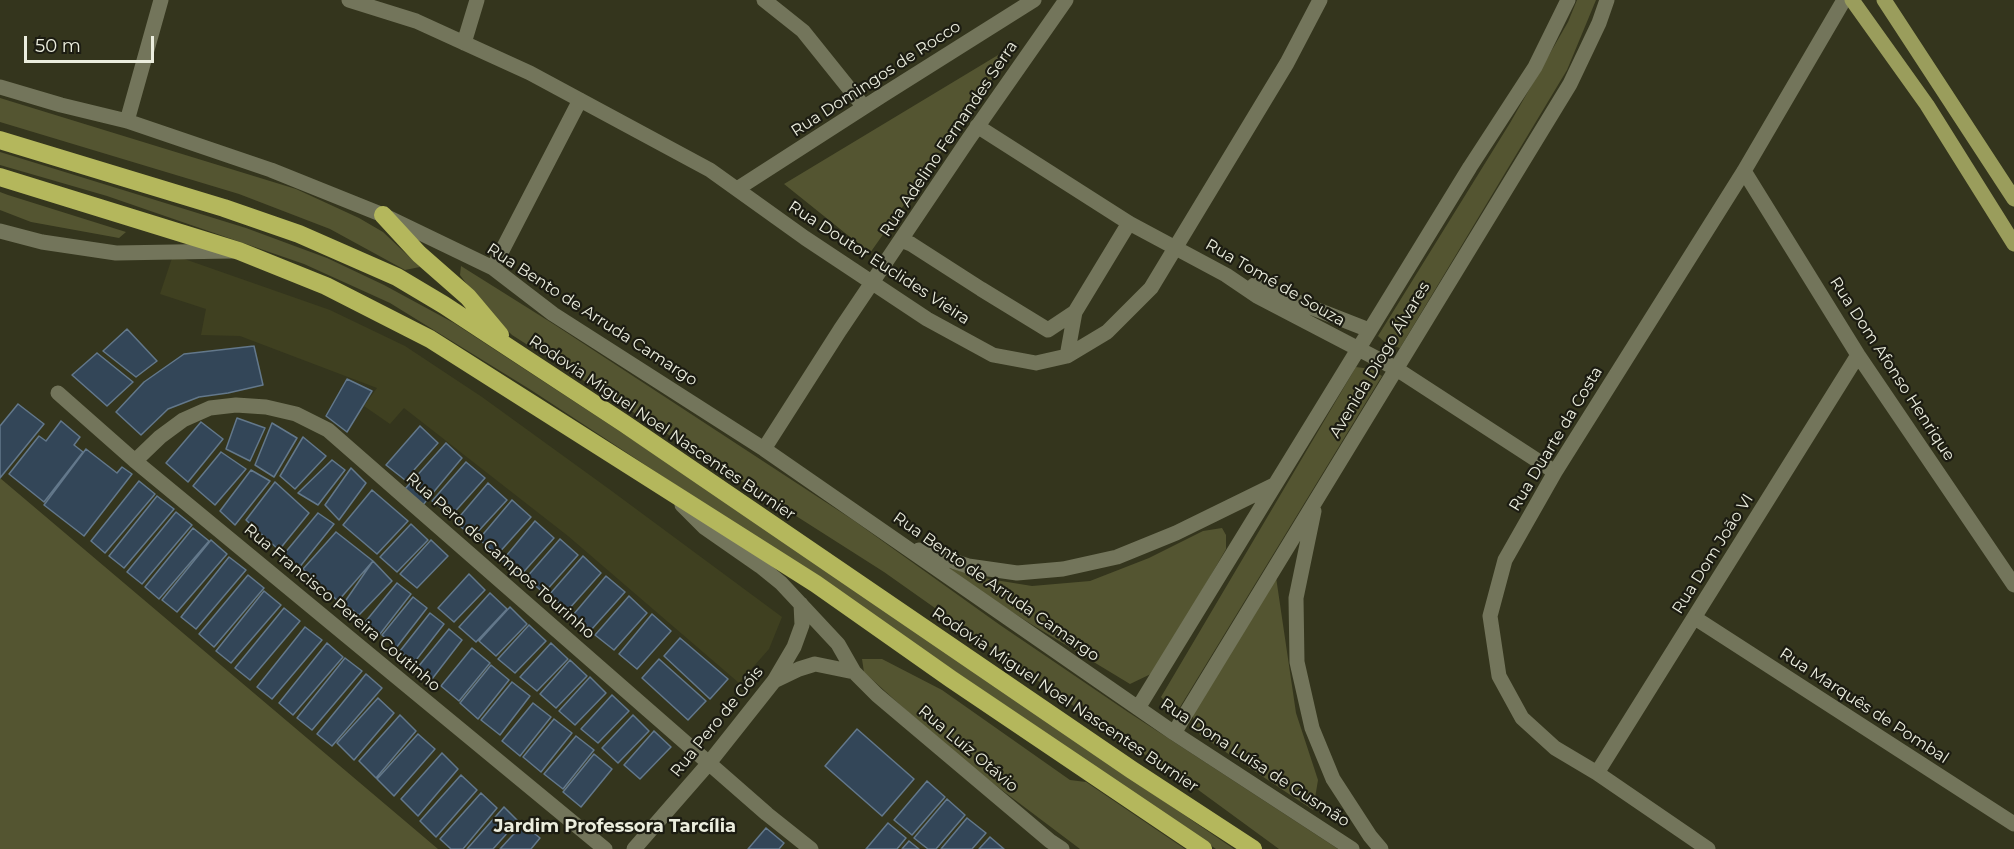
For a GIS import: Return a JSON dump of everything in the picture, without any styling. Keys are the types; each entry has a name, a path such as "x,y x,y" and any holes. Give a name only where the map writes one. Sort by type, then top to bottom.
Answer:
{"highway":[{"name":"Rodovia Miguel Noel Nascentes Burnier","path":"0,140 224,208 299,234 406,282 444,304 673,456 1132,770 1253,849"},
{"path":"0,177 239,251 326,286 430,339 816,584 951,679 1203,849"},
{"path":"383,215 419,254 468,297 515,353"}],"main road":[{"path":"1852,0 1927,105 2014,244"},
{"path":"1884,0 2014,199"}],"street":[{"path":"127,121 161,0"},
{"name":"Rua Doutor Euclides Vieira","path":"349,0 416,21 530,73 710,170 805,238 927,319 993,355 1036,363 1067,356 1107,332 1151,288 1287,63 1320,0"},
{"path":"764,0 803,31 864,107"},
{"name":"Rua Domingos de Rocco","path":"737,189 1034,0"},
{"name":"Rua Adelino Fernandes Serra","path":"764,449 977,126 1066,0"},
{"name":"Avenida Diogo Álvares","path":"1138,708 1369,330 1535,67 1568,0"},
{"name":"Avenida Diogo Álvares","path":"1174,733 1569,84 1599,23 1607,0"},
{"name":"Rua Duarte da Costa","path":"1708,849 1597,773 1555,748 1522,718 1498,676 1490,616 1505,560 1555,472 1744,171 1844,0"},
{"path":"464,43 473,1"},
{"name":"Rua Bento de Arruda Camargo","path":"0,87 127,121 271,170 383,215 493,268 553,314 764,449 1138,708"},
{"path":"493,268 580,100"},
{"name":"Rua Tomé de Souza","path":"977,126 1129,223 1226,274 1257,296 1395,368 1555,472"},
{"name":"Rua Dom Afonso Henrique","path":"1744,171 1858,355 2014,585"},
{"name":"Rua Doutor Euclides Vieira","path":"901,240 911,244 1048,330 1075,312 1129,223"},
{"path":"0,231 42,242 116,253 239,251"},
{"path":"1226,274 1369,330"},
{"path":"1067,356 1075,312"},
{"name":"Rua Dom João VI","path":"1597,773 1858,355"},
{"name":"Rua Francisco Pereira Coutinho","path":"58,393 135,461 605,849"},
{"name":"Rua Pero de Campos Tourinho","path":"135,461 160,437 183,420 210,408 236,405 266,408 296,414 328,430 709,763 811,849"},
{"path":"904,545 968,566 1017,573 1063,569 1118,556 1167,537 1274,485"},
{"name":"Rua Luíz Otávio","path":"668,491 704,527 781,583 838,645 854,672 903,719 1062,849"},
{"path":"1316,501 1296,598 1297,662 1312,728 1333,779 1381,849"},
{"name":"Rua Pero de Góis","path":"634,849 709,763 774,681 794,647 802,626 801,604"},
{"name":"Rua Marquês de Pombal","path":"1695,618 2014,824"},
{"path":"774,681 815,664 854,672"},
{"name":"Rua Dona Luísa de Gusmão","path":"1138,708 1352,849"}],"shaded area":[{"path":"1577,0 1596,0 1567,70 1400,348 1387,344 1378,336 1510,123 1568,22"},
{"path":"1018,43 870,253 784,184"},
{"path":"0,98 296,189 359,218 383,232 420,267 405,270 330,229 239,194 0,122"},
{"path":"0,152 246,228 327,258 384,285 454,323 662,459 1234,849 1216,849 871,614 676,485 531,390 390,303 304,264 107,196 0,165"},
{"path":"0,192 126,232 119,238 31,222 0,210"},
{"path":"173,255 330,310 405,346 482,397 782,617 769,649 739,683 568,536 404,408 390,424 364,406 377,388 240,336 201,335 206,309 160,294"},
{"path":"461,266 853,520 1000,625 1128,712 1338,849 1279,849 1197,789 1109,731 884,572 512,335 482,305 460,275"},
{"path":"1356,367 1371,369 1382,376 1180,707 1168,705 1161,697"},
{"path":"0,478 438,849 0,849"},
{"path":"1222,528 1226,535 1226,549 1155,672 1130,684 938,565 989,579 1032,586 1090,581 1149,558 1203,531"},
{"path":"1276,577 1296,713 1318,780 1313,810 1200,735 1192,715"},
{"path":"862,659 882,659 942,690 1070,780 1086,782 1185,849 1080,849 978,772 908,712 864,672"}],"building":[{"path":"127,329 157,361 136,377 103,351"},
{"path":"254,346 263,385 199,397 168,409 141,435 116,412 144,382 184,354"},
{"path":"97,353 133,382 107,406 72,375"},
{"path":"347,379 372,391 347,432 326,416"},
{"path":"18,404 44,424 0,478 0,426"},
{"path":"237,418 265,428 250,461 226,449"},
{"path":"61,421 80,437 74,445 83,452 44,502 9,474 39,436 46,441"},
{"path":"201,422 223,439 188,482 166,463"},
{"path":"272,423 297,438 274,477 255,465"},
{"path":"420,426 438,443 405,480 386,465"},
{"path":"303,437 326,456 295,489 280,476"},
{"path":"446,443 462,458 422,506 405,489"},
{"path":"86,449 117,473 122,467 132,474 84,536 44,505"},
{"path":"221,452 246,469 215,505 193,486"},
{"path":"332,460 345,470 318,505 298,493"},
{"path":"466,462 485,478 451,516 432,501"},
{"path":"351,468 366,483 339,520 325,505"},
{"path":"251,470 270,481 235,525 220,511"},
{"path":"139,481 155,494 105,553 91,541"},
{"path":"275,482 309,513 279,550 246,520"},
{"path":"488,483 507,500 473,537 455,522"},
{"path":"372,490 408,521 377,554 343,525"},
{"path":"157,496 174,509 124,568 109,556"},
{"path":"512,500 531,517 497,555 479,539"},
{"path":"176,512 192,525 142,584 127,572"},
{"path":"318,513 334,524 298,569 284,554"},
{"path":"535,521 554,538 520,576 502,561"},
{"path":"411,524 428,540 397,572 380,557"},
{"path":"193,528 209,541 159,599 145,587"},
{"path":"336,532 373,561 338,601 303,569"},
{"path":"560,539 578,555 544,593 526,578"},
{"path":"211,540 227,554 177,612 162,600"},
{"path":"431,540 448,556 417,588 400,574"},
{"path":"583,556 601,573 568,610 549,595"},
{"path":"229,557 246,570 196,629 181,617"},
{"path":"373,561 392,581 359,615 344,603"},
{"path":"469,574 485,590 454,622 438,608"},
{"path":"248,575 264,588 214,647 199,634"},
{"path":"606,576 625,592 591,630 573,615"},
{"path":"397,583 411,594 380,634 366,621"},
{"path":"264,591 281,605 231,663 216,651"},
{"path":"490,593 507,609 476,642 459,627"},
{"path":"629,596 647,613 614,650 595,635"},
{"path":"413,597 427,608 396,648 382,635"},
{"path":"510,607 527,624 496,656 479,641"},
{"path":"284,608 300,621 250,680 235,668"},
{"path":"430,613 444,624 413,664 400,651"},
{"path":"652,614 671,631 637,669 619,654"},
{"path":"529,625 546,641 515,673 498,659"},
{"path":"305,627 322,640 272,699 257,687"},
{"path":"449,629 462,640 432,679 418,667"},
{"path":"680,638 728,679 710,699 664,656"},
{"path":"327,643 343,657 293,715 279,703"},
{"path":"551,643 568,659 537,691 520,677"},
{"path":"472,648 490,663 459,701 441,686"},
{"path":"345,658 362,671 312,730 297,718"},
{"path":"659,659 706,701 688,720 642,678"},
{"path":"570,660 587,676 556,708 540,694"},
{"path":"491,665 509,680 478,719 460,703"},
{"path":"366,674 382,688 332,746 317,734"},
{"path":"590,677 606,693 575,725 559,711"},
{"path":"512,682 530,696 500,735 481,720"},
{"path":"612,695 629,711 598,743 581,729"},
{"path":"378,698 394,713 354,760 337,743"},
{"path":"533,703 551,717 520,756 502,741"},
{"path":"400,715 416,731 376,778 359,761"},
{"path":"633,715 649,731 618,763 602,748"},
{"path":"554,719 572,733 541,772 523,757"},
{"path":"857,729 914,779 882,816 825,766"},
{"path":"654,731 671,747 640,779 624,765"},
{"path":"418,734 435,749 394,796 377,779"},
{"path":"576,736 594,750 563,789 544,774"},
{"path":"442,753 458,769 418,816 401,799"},
{"path":"594,754 612,769 581,807 563,792"},
{"path":"461,775 477,790 436,837 420,821"},
{"path":"927,781 945,797 912,835 894,820"},
{"path":"481,793 497,808 463,849 451,849 440,839"},
{"path":"947,799 965,815 936,849 928,849 914,838"},
{"path":"504,807 518,821 493,849 467,849"},
{"path":"967,818 986,833 972,849 941,849"},
{"path":"888,823 906,838 897,849 866,849"},
{"path":"523,824 540,838 531,849 500,849"},
{"path":"766,828 784,843 779,849 748,849"},
{"path":"990,837 1004,849 979,849"},
{"path":"909,841 919,849 902,849"}],"district":[{"name":"Jardim Professora Tarcília","path":"615,827"}]}
